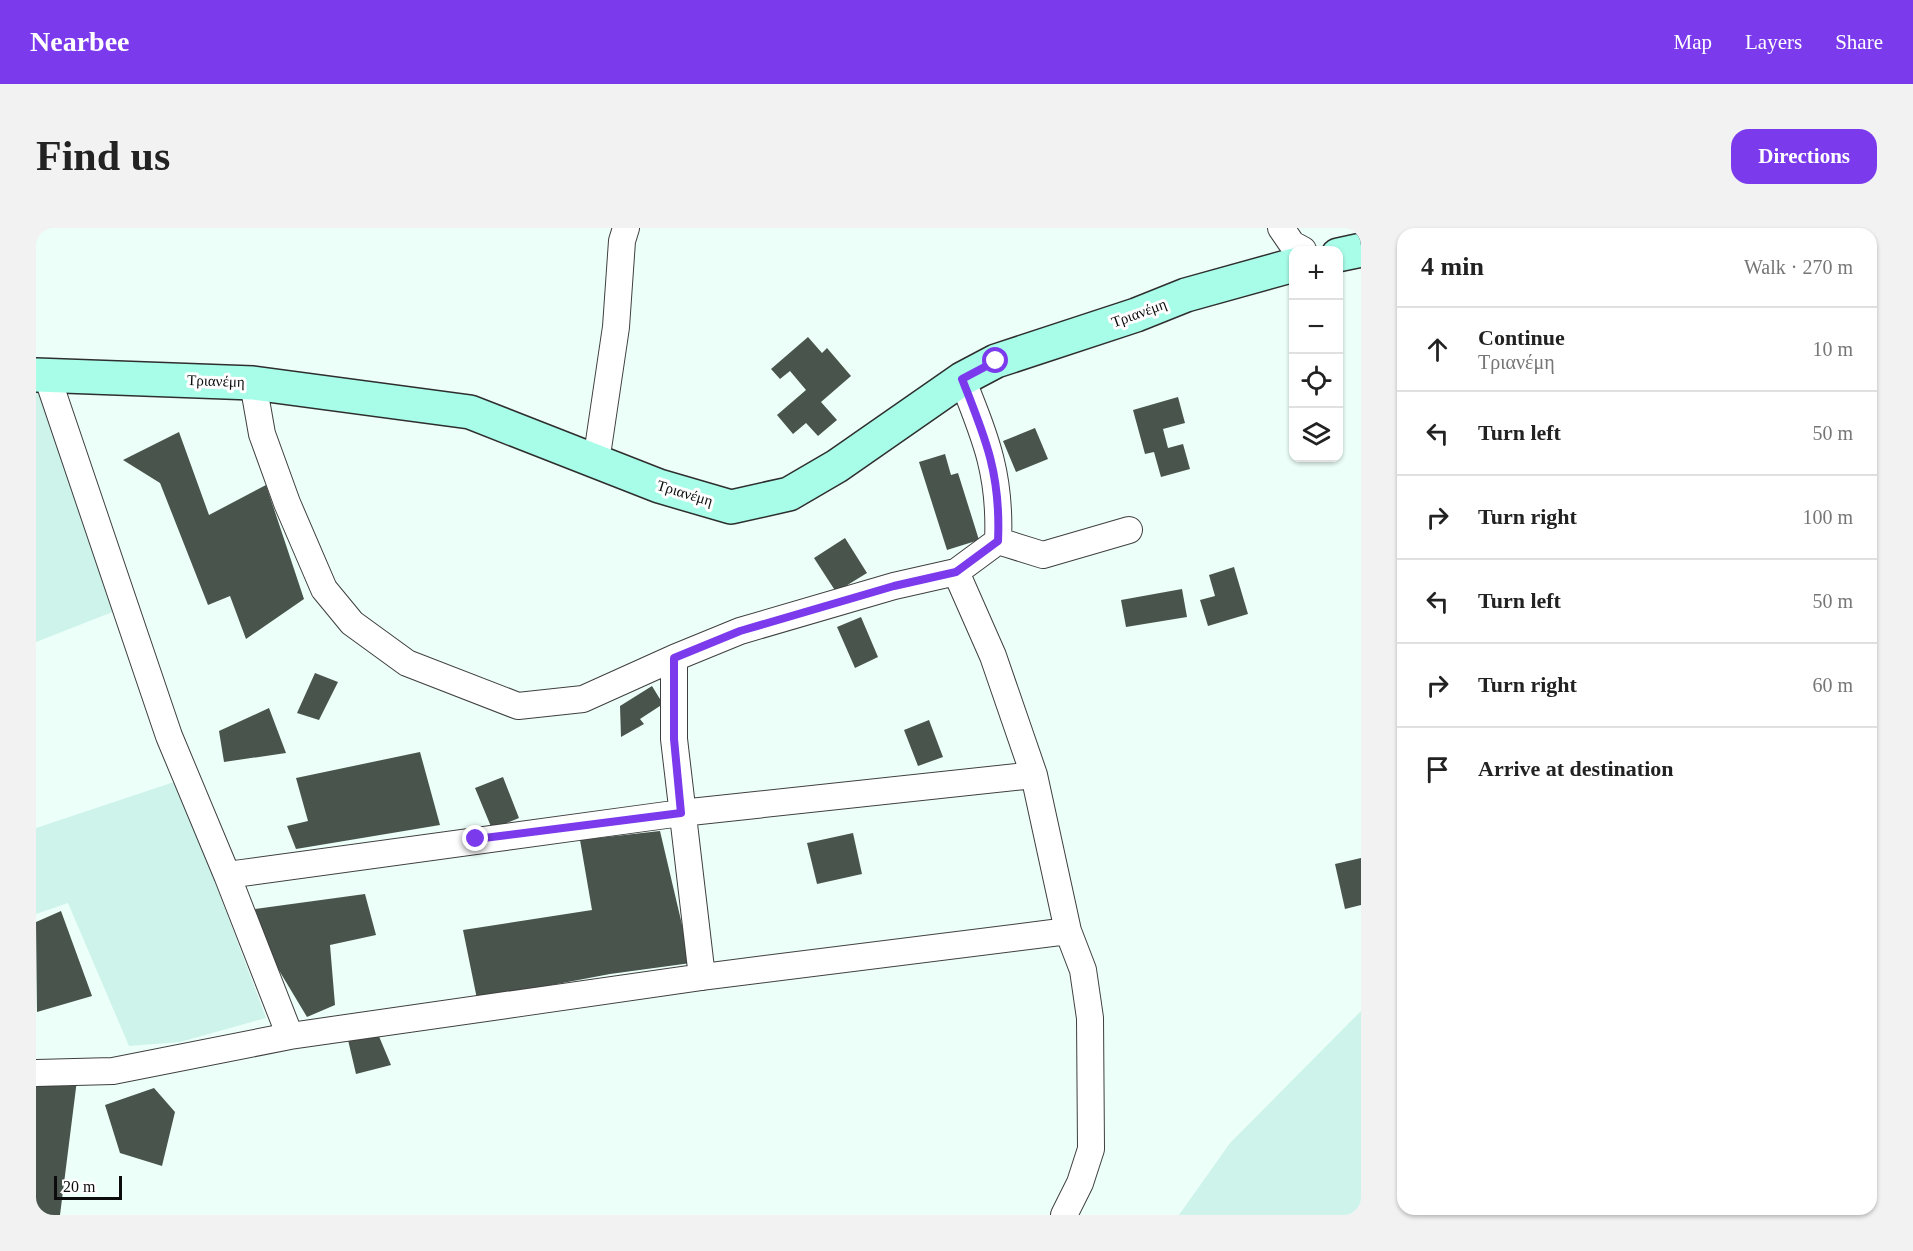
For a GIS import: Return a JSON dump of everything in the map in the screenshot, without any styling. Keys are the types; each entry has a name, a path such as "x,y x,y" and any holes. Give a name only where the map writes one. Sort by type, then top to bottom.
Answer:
{"street":[{"path":"596,462 616,327 622,241 626,228"},
{"path":"1281,228 1296,246"},
{"path":"1343,254 1361,250"},
{"name":"Τριανέμη","path":"42,375 253,383 470,412 659,486 731,507 789,494 837,466 962,379 996,361 1136,315 1186,295 1289,266"},
{"path":"42,375 170,736 290,1036"},
{"path":"962,379 989,446 999,504 998,541"},
{"path":"253,383 262,434 287,503 324,589 352,624 407,663 518,706 583,699 740,631 894,586 956,572 998,541"},
{"path":"998,541 1043,555 1129,530"},
{"path":"956,572 993,656 1034,775 1068,931 1083,970 1090,1018 1091,1149 1080,1183 1064,1215"},
{"path":"674,658 674,739 702,977"},
{"path":"227,875 681,813 1034,775"},
{"path":"36,1072 113,1071 290,1036 702,977 1068,931"}],"shaded area":[{"path":"36,384 42,385 115,611 36,642"},
{"path":"177,781 266,1018 180,1042 129,1046 68,903 36,914 36,828"},
{"path":"1361,1011 1361,1215 1179,1215 1230,1143"}],"building":[{"path":"808,337 822,353 827,348 851,376 821,402 837,420 818,436 806,423 793,434 777,415 806,390 790,371 780,379 771,369"},
{"path":"1178,397 1185,423 1163,429 1168,448 1183,444 1190,469 1161,477 1154,452 1145,454 1133,410"},
{"path":"1035,428 1048,459 1016,472 1003,441"},
{"path":"179,432 209,515 266,485 304,599 246,639 230,596 208,605 160,483 123,460"},
{"path":"945,454 951,475 958,473 979,540 947,550 919,462"},
{"path":"845,538 867,573 836,592 814,558"},
{"path":"1234,567 1248,614 1208,626 1200,600 1215,596 1209,575"},
{"path":"1182,589 1187,617 1126,627 1121,600"},
{"path":"861,617 878,657 855,668 837,627"},
{"path":"315,673 338,682 319,720 297,713"},
{"path":"652,686 663,704 640,719 644,724 621,737 620,706"},
{"path":"269,708 286,753 224,762 219,731"},
{"path":"929,720 943,757 918,766 904,730"},
{"path":"420,752 440,825 296,849 287,826 308,821 296,778"},
{"path":"503,777 519,818 492,829 475,788"},
{"path":"660,831 691,963 610,974 477,999 463,930 592,910 580,840"},
{"path":"853,833 862,874 817,884 807,843"},
{"path":"1361,858 1361,905 1345,909 1335,864"},
{"path":"365,894 376,935 330,945 335,1005 307,1017 274,962 255,909"},
{"path":"61,911 92,996 37,1012 36,922"},
{"path":"378,1034 391,1065 356,1074 348,1040"},
{"path":"77,1080 60,1215 36,1215 36,1085"},
{"path":"154,1088 175,1112 162,1166 120,1153 105,1105"}],"route":[{"path":"476,839 681,813 674,739 674,658 740,631 894,586 956,572 998,541 999,504 989,446 962,379 996,361"}]}
